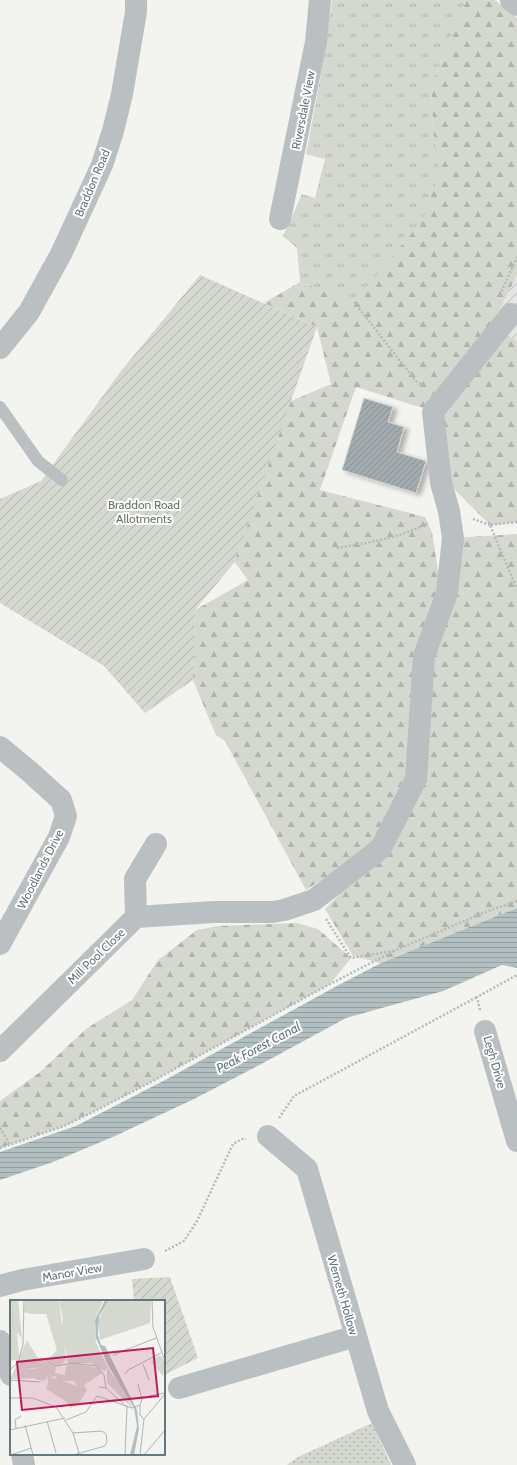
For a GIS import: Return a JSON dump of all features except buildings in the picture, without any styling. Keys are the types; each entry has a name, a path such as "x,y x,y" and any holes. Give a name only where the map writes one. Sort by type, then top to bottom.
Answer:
{"street":[{"name":"Braddon Road","path":"0,348 29,312 61,254 102,165 113,131 122,94 136,12 136,0"},
{"name":"Riversdale View","path":"280,219 316,42 320,0"},
{"path":"511,0 517,5"},
{"path":"156,844 135,880 136,918 214,912 273,912 284,910 314,900 381,848 416,779 424,656 447,593 453,538 449,511 441,483 433,412 514,313"},
{"name":"Woodlands Drive","path":"0,748 29,771 61,800 66,816 59,837 0,944"},
{"name":"Mill Pool Close","path":"0,1051 136,918"},
{"name":"Legh Drive","path":"485,1031 517,1141"},
{"name":"Werneth Hollow","path":"268,1136 307,1169 378,1411 405,1465"},
{"name":"Manor View","path":"0,1286 22,1280 144,1259"},
{"path":"179,1388 356,1336"},
{"path":"0,1340 10,1368"},
{"path":"22,1455 24,1465"}],"lane":[{"path":"0,407 38,461 62,480"}],"path":[{"path":"354,302 416,381"},
{"path":"336,548 384,540 420,527 449,511"},
{"path":"517,522 490,525 517,589"},
{"path":"314,900 351,958 396,950"},
{"path":"0,1148 64,1126 93,1112 396,950 488,911 517,902"},
{"path":"144,1259 164,1252 184,1241 197,1221 233,1144 242,1139 268,1136 294,1096 517,975"},
{"path":"477,997 485,1031"},
{"path":"0,1128 10,1145"}],"shaded area":[{"path":"517,275 517,341 491,326"}],"green space":[{"path":"332,0 466,0 431,87 433,128 439,173 423,220 354,302 300,282 297,248 283,236 302,194 315,198 325,159 306,154 320,80"},
{"path":"466,0 495,0 517,18 517,275 491,326 426,409 356,387 320,490 425,517 432,532 441,591 407,780 367,851 306,890 225,741 216,735 193,680 195,610 248,580 230,556 268,414 291,401 331,384 317,327 264,303 300,282 354,301 433,128 431,87"},
{"name":"Braddon Road Allotments","path":"200,275 317,327 234,563 195,610 193,680 145,713 104,666 0,603 0,499 41,481 121,371"},
{"path":"502,332 517,341 517,522 490,525 444,479 440,413"},
{"path":"517,534 517,908 381,963 353,956 325,909 385,848 419,782 420,721 453,538"},
{"path":"297,923 318,929 351,958 330,984 93,1112 64,1126 0,1148 0,1101 40,1072 86,1029 132,1000 158,960 197,930 218,926"},
{"path":"170,1277 198,1358 165,1374 165,1300 134,1300 132,1279"},
{"path":"372,1423 391,1465 287,1465 298,1457"}],"water":[{"name":"Peak Forest Canal","path":"517,908 517,968 502,965 443,991 346,1018 194,1099 115,1136 53,1162 0,1180 0,1152 76,1126 167,1079 381,963"}]}
